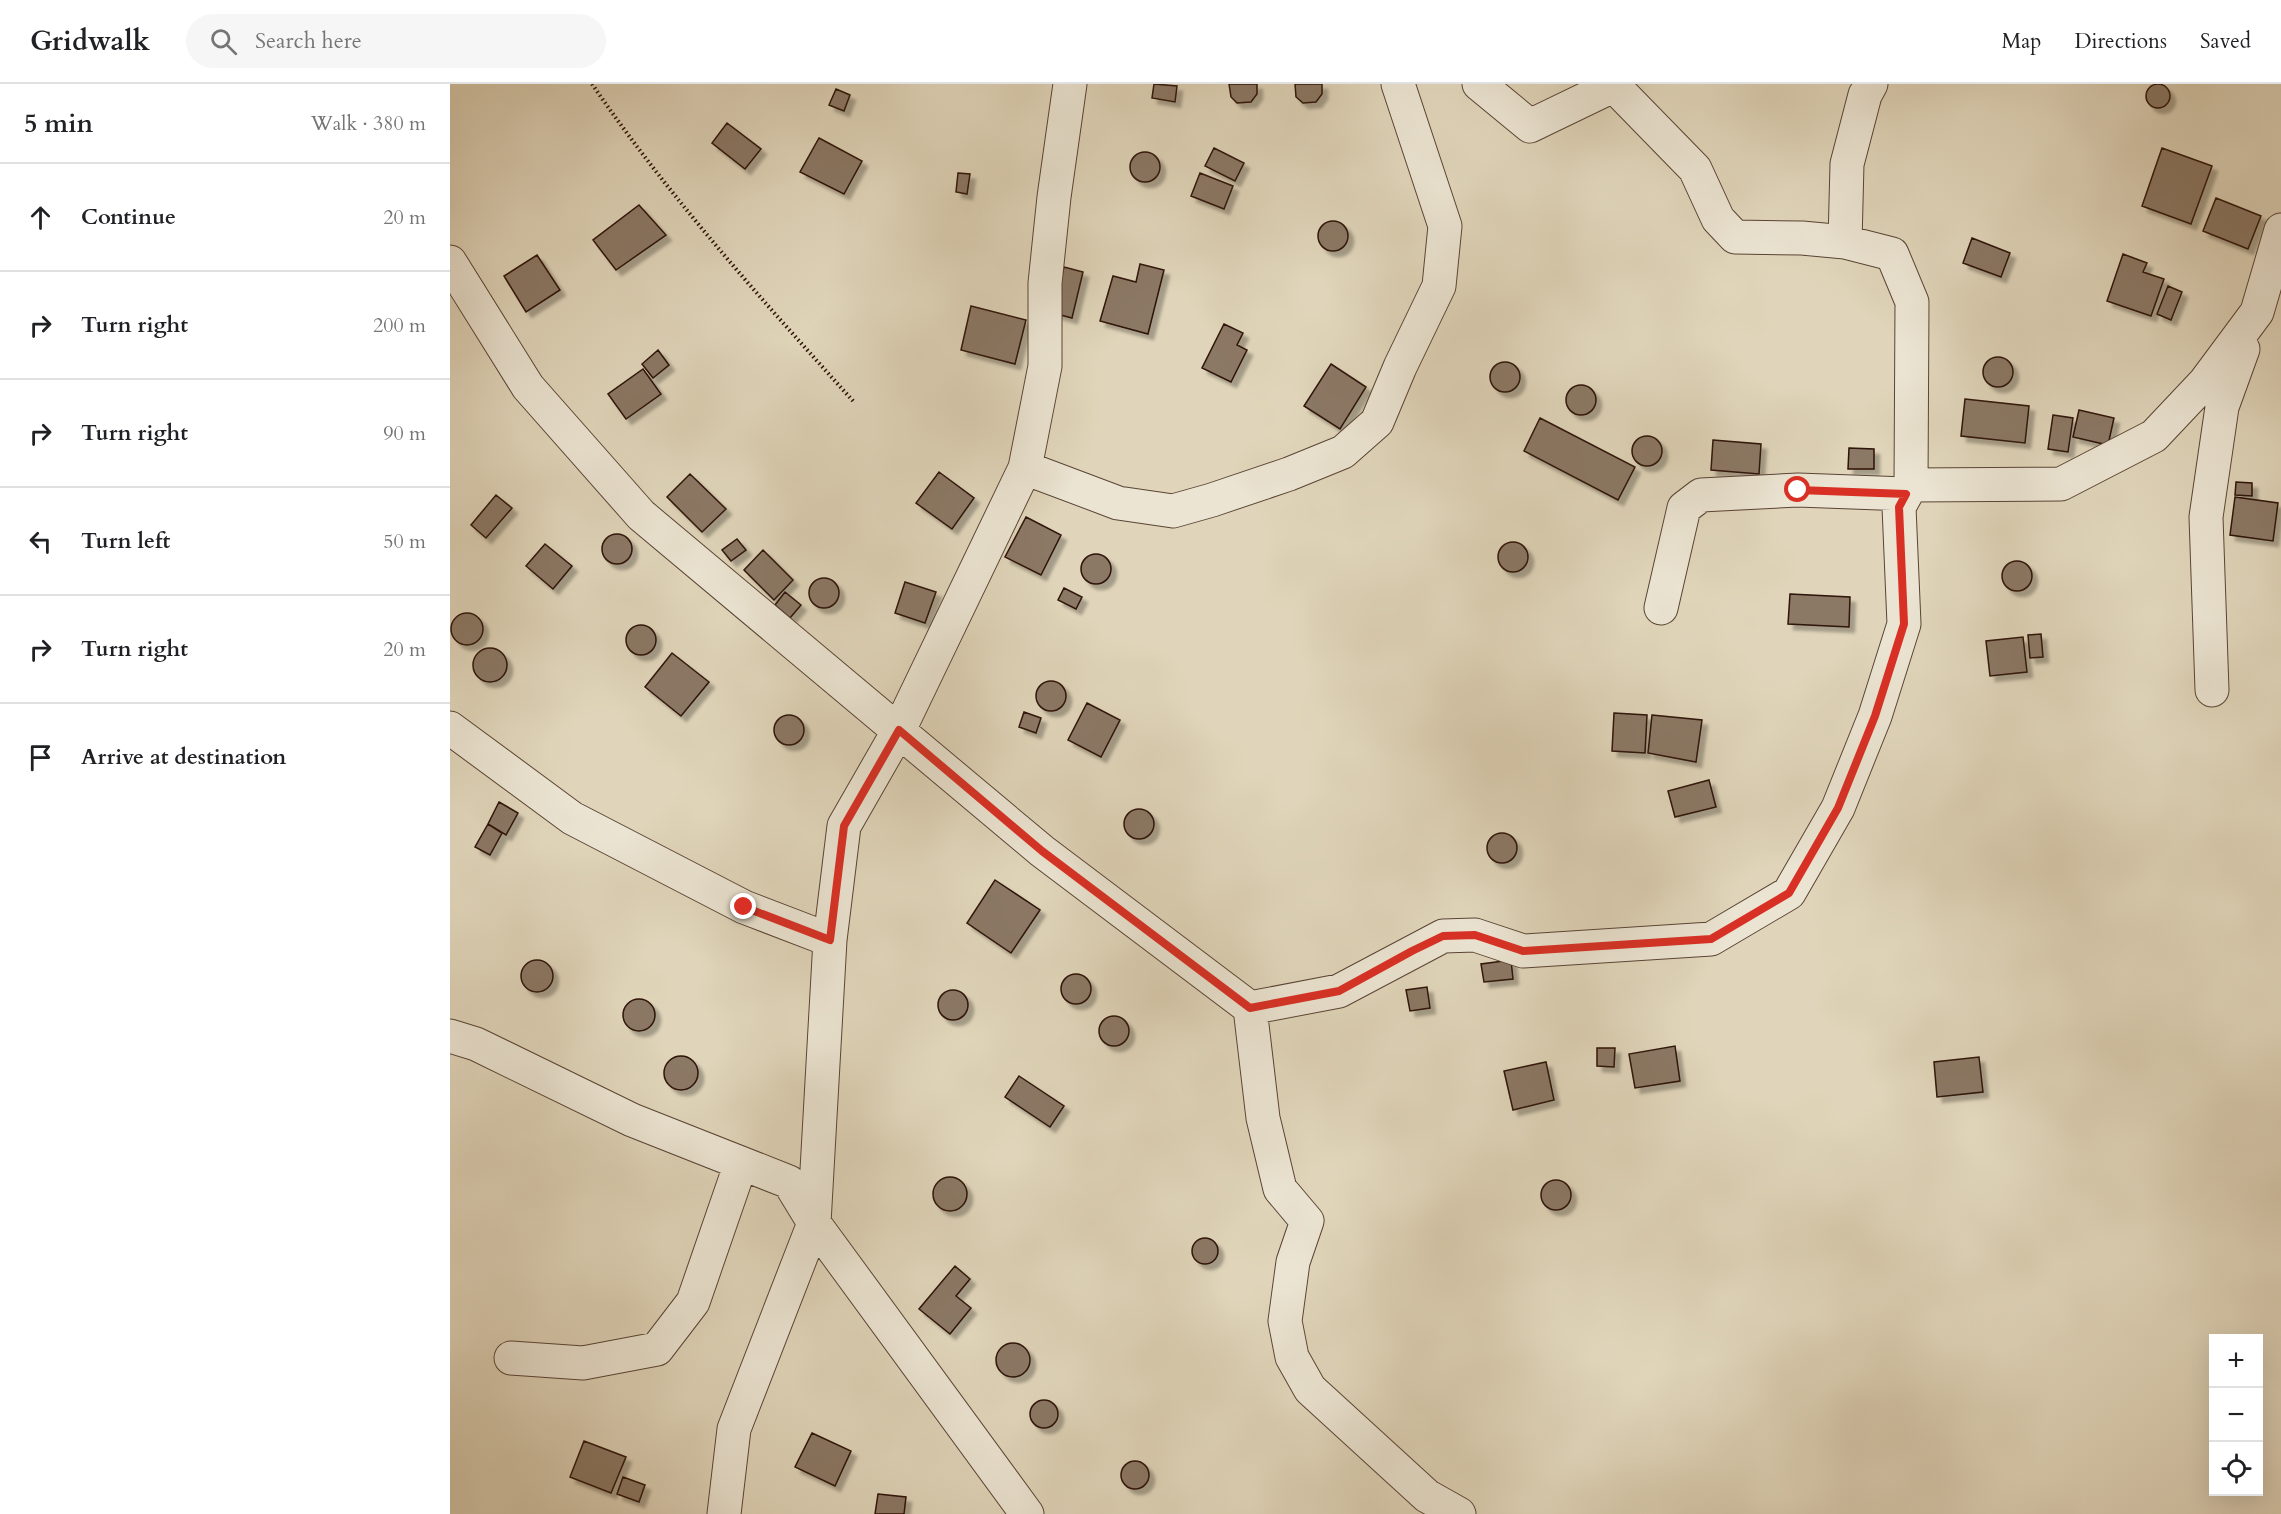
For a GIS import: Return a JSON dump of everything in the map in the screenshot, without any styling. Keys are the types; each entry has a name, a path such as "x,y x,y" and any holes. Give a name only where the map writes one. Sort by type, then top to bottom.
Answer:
{"street":[{"path":"724,1514 734,1429 814,1223 830,940 844,826 899,730 1025,468 1045,366 1045,283 1070,84"},
{"path":"1025,468 1118,503 1173,511 1289,474 1343,452 1377,422 1438,286 1445,226 1398,84"},
{"path":"1250,1008 1339,991 1443,936 1475,935 1523,951 1711,939 1789,893 1838,808 1875,716 1904,624 1899,507 1908,489 1912,302 1892,254 1845,242 1802,238 1735,237 1718,219 1695,169 1616,85 1530,126 1479,84"},
{"path":"1845,242 1847,164 1865,95 1871,84"},
{"path":"2212,690 2206,517 2222,407 2257,312 2281,230"},
{"path":"450,262 528,387 641,515 1042,851 1250,1008 1263,1118 1280,1189 1307,1221 1293,1262 1285,1321 1292,1358 1310,1389 1427,1496 1459,1514"},
{"path":"1661,608 1684,507 1701,495 1798,490 2061,484 2154,436 2205,382 2257,312"},
{"path":"450,728 572,818 744,907 830,940"},
{"path":"450,1036 476,1044 632,1120 789,1182 814,1223 1027,1514"},
{"path":"511,1358 583,1363 657,1349 693,1302 741,1163"}],"path":[{"path":"592,84 632,143 747,283 854,402"}],"building":[{"path":"1154,84 1177,86 1175,102 1152,98"},
{"path":"1229,84 1257,84 1257,94 1251,102 1237,103 1231,97"},
{"path":"1295,84 1322,84 1322,94 1316,102 1303,103 1296,97"},
{"path":"2158,84 2167,87 2170,96 2167,105 2158,108 2149,105 2146,96 2149,87"},
{"path":"836,89 850,95 844,111 829,105"},
{"path":"727,123 761,149 745,169 712,143"},
{"path":"819,138 862,161 844,194 800,172"},
{"path":"1214,148 1244,163 1235,181 1205,166"},
{"path":"2162,148 2212,166 2191,224 2142,206"},
{"path":"1145,152 1151,153 1159,161 1159,173 1151,181 1145,182 1139,181 1131,173 1130,167 1131,161 1139,153"},
{"path":"958,173 970,174 967,194 956,192"},
{"path":"1200,173 1233,186 1224,209 1191,196"},
{"path":"2216,198 2261,216 2248,249 2203,231"},
{"path":"639,205 666,235 616,270 593,240"},
{"path":"1333,221 1339,222 1347,230 1347,242 1339,250 1333,251 1327,250 1319,242 1318,236 1319,230 1327,222"},
{"path":"1972,238 2010,253 2001,277 1963,263"},
{"path":"2123,254 2147,263 2143,272 2164,279 2151,316 2107,301"},
{"path":"537,255 560,290 526,312 504,276"},
{"path":"1140,264 1164,270 1148,334 1100,321 1113,276 1136,282"},
{"path":"1064,267 1083,272 1072,318 1053,313"},
{"path":"2168,286 2182,292 2171,320 2157,314"},
{"path":"971,306 1026,320 1015,364 961,350"},
{"path":"1224,324 1243,333 1237,345 1247,350 1231,382 1202,368"},
{"path":"658,350 669,365 653,378 642,364"},
{"path":"1998,357 2004,358 2012,366 2012,378 2004,386 1998,387 1992,386 1984,378 1983,372 1984,366 1992,358"},
{"path":"1505,362 1511,363 1519,371 1519,383 1511,391 1505,392 1499,391 1491,383 1490,377 1491,371 1499,363"},
{"path":"1331,364 1366,387 1340,429 1304,406"},
{"path":"643,369 661,394 626,419 608,394"},
{"path":"1581,385 1587,386 1595,394 1595,406 1587,414 1581,415 1575,414 1567,406 1566,400 1567,394 1575,386"},
{"path":"1965,399 2029,406 2025,443 1961,436"},
{"path":"2079,410 2114,418 2108,445 2073,437"},
{"path":"2053,415 2073,418 2068,452 2048,449"},
{"path":"1540,418 1635,467 1618,500 1524,451"},
{"path":"1647,436 1653,437 1661,445 1661,457 1653,465 1647,466 1641,465 1633,457 1632,451 1633,445 1641,437"},
{"path":"1713,440 1761,444 1759,474 1711,470"},
{"path":"1849,448 1874,449 1874,469 1848,469"},
{"path":"939,472 974,498 952,529 916,503"},
{"path":"690,474 726,509 702,532 667,497"},
{"path":"2236,482 2252,483 2252,496 2235,495"},
{"path":"496,495 512,508 486,538 471,525"},
{"path":"2235,497 2278,503 2273,541 2230,535"},
{"path":"1026,517 1061,535 1041,575 1005,557"},
{"path":"617,534 623,535 631,543 631,555 623,563 617,564 611,563 603,555 602,549 603,543 611,535"},
{"path":"737,539 746,550 731,561 722,550"},
{"path":"1513,542 1519,543 1527,551 1527,563 1519,571 1513,572 1507,571 1499,563 1498,557 1499,551 1507,543"},
{"path":"545,544 572,566 553,589 526,566"},
{"path":"763,550 793,580 774,600 744,570"},
{"path":"1096,554 1102,555 1110,563 1110,575 1102,583 1096,584 1090,583 1082,575 1081,569 1082,563 1090,555"},
{"path":"2017,561 2023,562 2031,570 2031,582 2023,590 2017,591 2011,590 2003,582 2002,576 2003,570 2011,562"},
{"path":"824,578 830,579 838,587 838,599 830,607 824,608 818,607 810,599 809,593 810,587 818,579"},
{"path":"905,582 936,592 925,623 895,613"},
{"path":"1064,588 1082,597 1076,609 1058,600"},
{"path":"785,592 801,605 790,618 775,605"},
{"path":"1790,594 1850,597 1849,627 1788,624"},
{"path":"467,613 479,617 483,629 479,641 467,645 455,641 451,629 455,617"},
{"path":"641,625 647,626 655,634 655,646 647,654 641,655 635,654 627,646 626,640 627,634 635,626"},
{"path":"2041,634 2043,657 2030,658 2028,635"},
{"path":"2023,637 2027,672 1990,676 1986,641"},
{"path":"490,648 502,653 507,665 502,677 490,682 478,677 473,665 478,653"},
{"path":"672,653 709,682 681,716 645,687"},
{"path":"1051,681 1061,686 1066,696 1061,706 1051,711 1041,706 1036,696 1041,686"},
{"path":"1087,703 1120,720 1101,757 1068,740"},
{"path":"1024,712 1041,718 1036,733 1019,727"},
{"path":"1614,713 1647,715 1645,753 1612,751"},
{"path":"789,715 795,716 803,724 803,736 795,744 789,745 783,744 775,736 774,730 775,724 783,716"},
{"path":"1652,715 1702,720 1696,762 1648,753"},
{"path":"1709,780 1716,807 1675,817 1668,791"},
{"path":"499,802 518,813 506,835 488,824"},
{"path":"1139,809 1145,810 1153,818 1153,830 1145,838 1139,839 1133,838 1125,830 1124,824 1125,818 1133,810"},
{"path":"488,824 502,833 490,855 475,847"},
{"path":"1502,833 1508,834 1516,842 1516,854 1508,862 1502,863 1496,862 1488,854 1487,848 1488,842 1496,834"},
{"path":"995,880 1040,910 1011,953 967,923"},
{"path":"537,960 549,964 553,976 549,988 537,992 525,988 521,976 525,964"},
{"path":"1511,960 1513,979 1484,982 1481,964"},
{"path":"1076,974 1082,975 1090,983 1090,995 1082,1003 1076,1004 1070,1003 1062,995 1061,989 1062,983 1070,975"},
{"path":"1427,987 1430,1008 1410,1011 1406,990"},
{"path":"953,990 959,991 967,999 967,1011 959,1019 953,1020 947,1019 939,1011 938,1005 939,999 947,991"},
{"path":"639,999 650,1004 655,1015 650,1026 639,1031 628,1026 623,1015 628,1004"},
{"path":"1114,1016 1120,1017 1128,1025 1128,1037 1120,1045 1114,1046 1108,1045 1100,1037 1099,1031 1100,1025 1108,1017"},
{"path":"1675,1046 1680,1081 1635,1088 1629,1054"},
{"path":"1597,1048 1615,1048 1614,1067 1597,1066"},
{"path":"681,1056 693,1061 698,1073 693,1085 681,1090 669,1085 664,1073 669,1061"},
{"path":"1979,1057 1983,1092 1937,1097 1934,1062"},
{"path":"1546,1062 1554,1100 1513,1110 1504,1071"},
{"path":"1019,1076 1064,1106 1050,1127 1005,1097"},
{"path":"950,1177 962,1182 967,1194 962,1206 950,1211 938,1206 933,1194 938,1182"},
{"path":"1556,1180 1562,1181 1570,1189 1570,1201 1562,1209 1556,1210 1550,1209 1542,1201 1541,1195 1542,1189 1550,1181"},
{"path":"1205,1238 1215,1241 1218,1251 1215,1261 1205,1264 1195,1261 1192,1251 1195,1241"},
{"path":"955,1266 970,1279 956,1296 971,1308 950,1334 919,1309"},
{"path":"1013,1343 1025,1348 1030,1360 1025,1372 1013,1377 1001,1372 996,1360 1001,1348"},
{"path":"1044,1400 1054,1404 1058,1414 1054,1424 1044,1428 1034,1424 1030,1414 1034,1404"},
{"path":"812,1433 851,1451 835,1486 795,1467"},
{"path":"584,1441 626,1457 611,1493 570,1477"},
{"path":"1135,1461 1145,1465 1149,1475 1145,1485 1135,1489 1125,1485 1121,1475 1125,1465"},
{"path":"623,1477 645,1485 639,1502 617,1494"},
{"path":"878,1494 906,1497 904,1514 875,1514"}],"route":[{"path":"744,907 830,940 844,826 899,730 1042,851 1250,1008 1339,991 1443,936 1475,935 1523,951 1711,939 1789,893 1838,808 1875,716 1904,624 1899,507 1906,494 1798,490"}]}
